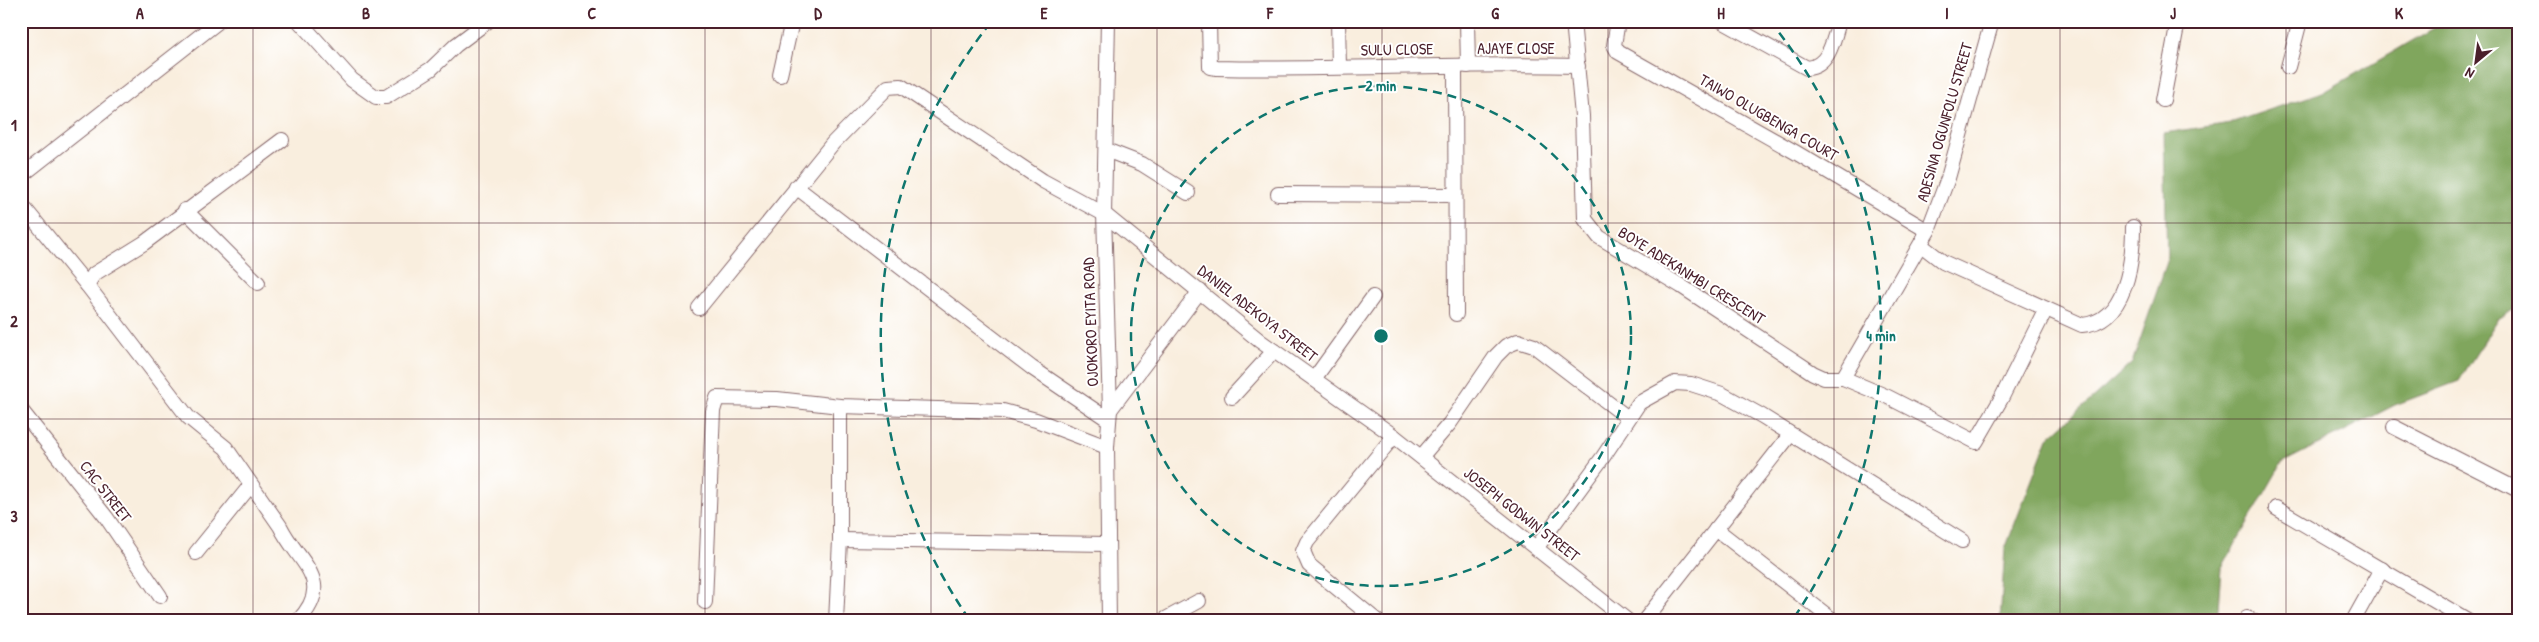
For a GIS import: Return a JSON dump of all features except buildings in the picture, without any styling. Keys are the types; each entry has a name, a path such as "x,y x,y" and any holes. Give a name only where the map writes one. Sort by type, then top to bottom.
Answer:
{"street":[{"path":"21,176 219,21"},
{"path":"299,21 334,63 352,80 376,97 386,97 431,69 464,39 488,21"},
{"path":"780,75 792,21"},
{"name":"OJOKORO EYITA ROAD","path":"1108,21 1104,214 1109,415 1107,447 1109,621"},
{"name":"SULU CLOSE","path":"1209,21 1210,67 1276,69 1392,65 1461,66"},
{"path":"1338,21 1339,67"},
{"path":"1456,314 1454,196 1461,66 1467,21"},
{"name":"BOYE ADEKANMBI CRESCENT","path":"1573,21 1578,66 1585,219 1591,228 1599,237 1681,286 1813,373 1824,378 1843,378 1976,442 2001,399 2046,309"},
{"name":"TAIWO OLUGBENGA COURT","path":"1618,21 1614,45 1618,52 1928,231"},
{"path":"1722,21 1807,68 1814,68 1824,62 1839,21"},
{"name":"ADESINA OGUNFOLU STREET","path":"1843,378 1928,231 1948,178 1992,21"},
{"path":"2163,100 2178,21"},
{"path":"2288,67 2300,21"},
{"name":"AJAYE CLOSE","path":"1461,66 1578,66"},
{"name":"DANIEL ADEKOYA STREET","path":"796,187 833,143 877,97 888,88 901,86 1043,181 1104,214 1274,351 1394,436"},
{"path":"88,285 94,274 144,244 185,210 282,140"},
{"path":"1106,150 1142,164 1188,193"},
{"path":"699,308 796,187 1032,368 1109,415 1200,291"},
{"path":"1278,194 1454,196"},
{"path":"21,204 88,285 188,417 226,448 250,486 265,504 315,580 316,590 306,612 298,621"},
{"path":"185,210 258,283"},
{"path":"1921,245 1943,262 2046,309 2082,325 2096,324 2105,318 2123,291 2130,273 2133,227"},
{"path":"1314,379 1373,297"},
{"path":"1421,457 1450,423 1496,356 1506,346 1518,341 1534,346 1628,418"},
{"path":"1232,397 1274,351"},
{"path":"1537,547 1604,457 1639,403 1675,383 1691,384 1722,394 1962,541"},
{"path":"705,602 713,411 716,398 777,399 840,406 1002,411 1036,420 1107,447"},
{"path":"836,621 840,540 840,406"},
{"name":"CAC STREET","path":"21,410 106,517 160,596"},
{"path":"2394,427 2518,490"},
{"path":"1644,621 1790,435"},
{"path":"1377,621 1308,566 1303,552 1307,542 1394,436"},
{"name":"JOSEPH GODWIN STREET","path":"1394,436 1537,547 1628,621"},
{"path":"196,553 250,486"},
{"path":"2276,508 2470,621"},
{"path":"1716,529 1834,621"},
{"path":"840,540 1108,544"},
{"path":"2353,621 2382,569"},
{"path":"1162,621 1199,601"}],"green space":[{"path":"2446,21 2518,21 2518,307 2498,319 2459,381 2395,405 2282,463 2221,569 2217,621 2000,621 2005,549 2048,438 2132,363 2167,262 2164,133 2230,123 2326,91"}]}
